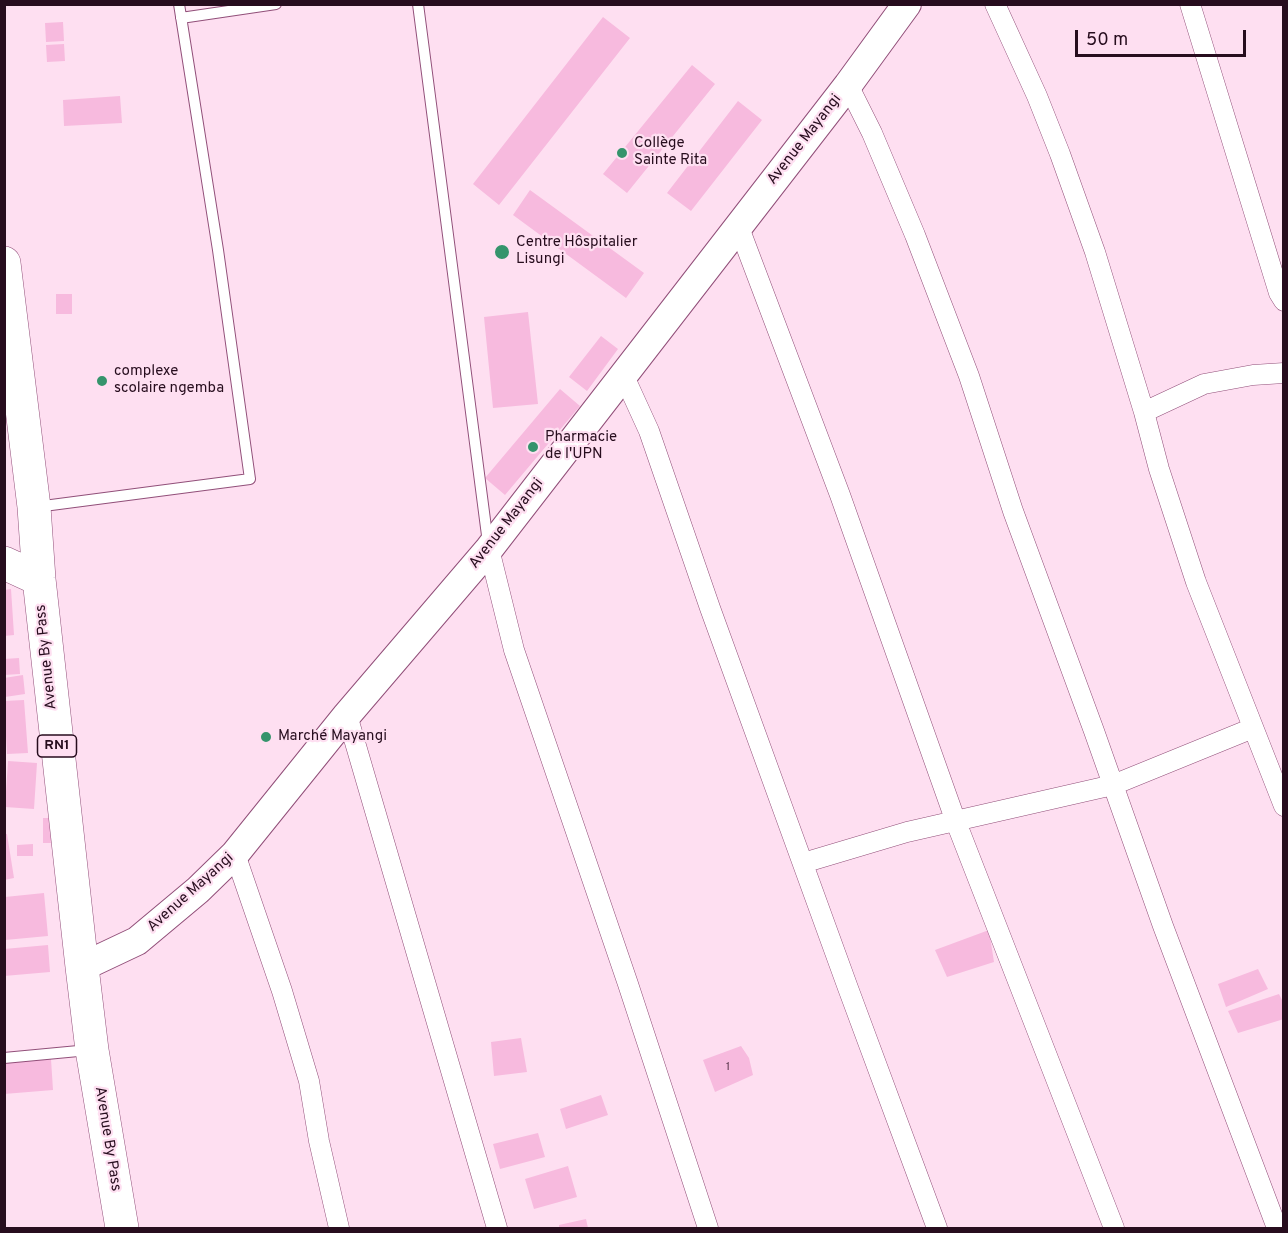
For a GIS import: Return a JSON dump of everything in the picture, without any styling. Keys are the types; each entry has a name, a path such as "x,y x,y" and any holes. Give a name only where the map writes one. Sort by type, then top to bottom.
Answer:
{"highway":[{"name":"Avenue By Pass","path":"5,270 34,507 39,579 81,968 92,1050 122,1228"},
{"path":"4,563 39,579"}],"street":[{"path":"996,4 1060,154 1095,252 1144,411 1159,469 1196,582 1284,806"},
{"path":"1190,4 1279,293 1284,301"},
{"name":"Avenue Mayangi","path":"81,968 136,941 198,890 235,854 347,715 489,549 848,85 907,5"},
{"path":"848,85 872,133 915,234 969,376 1013,511 1163,926 1277,1228"},
{"path":"738,225 836,484 956,822 1114,1228"},
{"path":"1144,411 1204,384 1253,375 1284,373"},
{"path":"623,374 649,431 710,608 937,1228"},
{"path":"489,549 514,650 708,1228"},
{"path":"347,715 497,1228"},
{"path":"804,863 907,832 1113,785 1253,728"},
{"path":"235,854 282,991 309,1081 318,1142 339,1228"}],"lane":[{"path":"34,507 95,501 250,479 218,250 179,4"},
{"path":"181,18 276,4"},
{"path":"418,4 489,549"},
{"path":"4,1059 92,1050"}],"building":[{"path":"603,17 630,38 499,205 473,184"},
{"path":"63,22 64,41 46,42 45,23"},
{"path":"64,44 65,61 47,62 46,45"},
{"path":"692,65 715,84 627,193 603,174"},
{"path":"120,96 122,123 64,126 63,100"},
{"path":"738,101 762,120 691,211 667,193"},
{"path":"530,190 644,273 626,298 513,215"},
{"path":"56,294 72,294 72,314 56,314"},
{"path":"528,312 538,404 493,408 484,317"},
{"path":"601,336 618,349 587,391 569,377"},
{"path":"560,389 580,406 505,495 485,478"},
{"path":"11,589 14,635 4,636 4,590"},
{"path":"19,658 20,674 4,675 4,659"},
{"path":"23,675 25,694 5,697 4,678"},
{"path":"24,700 28,753 7,754 4,701"},
{"path":"8,761 37,763 34,809 5,807"},
{"path":"43,818 57,818 57,843 43,843"},
{"path":"4,834 7,834 14,878 4,880"},
{"path":"33,844 33,856 17,856 17,845"},
{"path":"44,893 48,936 5,940 5,897"},
{"path":"989,930 994,962 947,977 935,950"},
{"path":"48,945 50,972 4,976 4,949"},
{"path":"1258,969 1268,989 1226,1007 1218,984"},
{"path":"1279,994 1284,1004 1284,1019 1238,1033 1228,1011"},
{"path":"521,1038 527,1072 494,1076 491,1042"},
{"path":"741,1046 749,1058 753,1075 715,1092 703,1060"},
{"path":"51,1059 53,1090 4,1094 4,1062"},
{"path":"601,1095 608,1115 566,1129 560,1109"},
{"path":"538,1133 545,1157 500,1169 493,1144"},
{"path":"568,1166 577,1197 534,1209 525,1179"},
{"path":"586,1219 588,1228 559,1228 559,1225"}],"place":[{"name":"Collège Sainte Rita","path":"622,153"},
{"name":"Centre Hôspitalier Lisungi","path":"502,252"},
{"name":"complexe scolaire ngemba","path":"102,381"},
{"name":"Pharmacie de l'UPN","path":"533,447"},
{"name":"Marché Mayangi","path":"266,737"}]}
